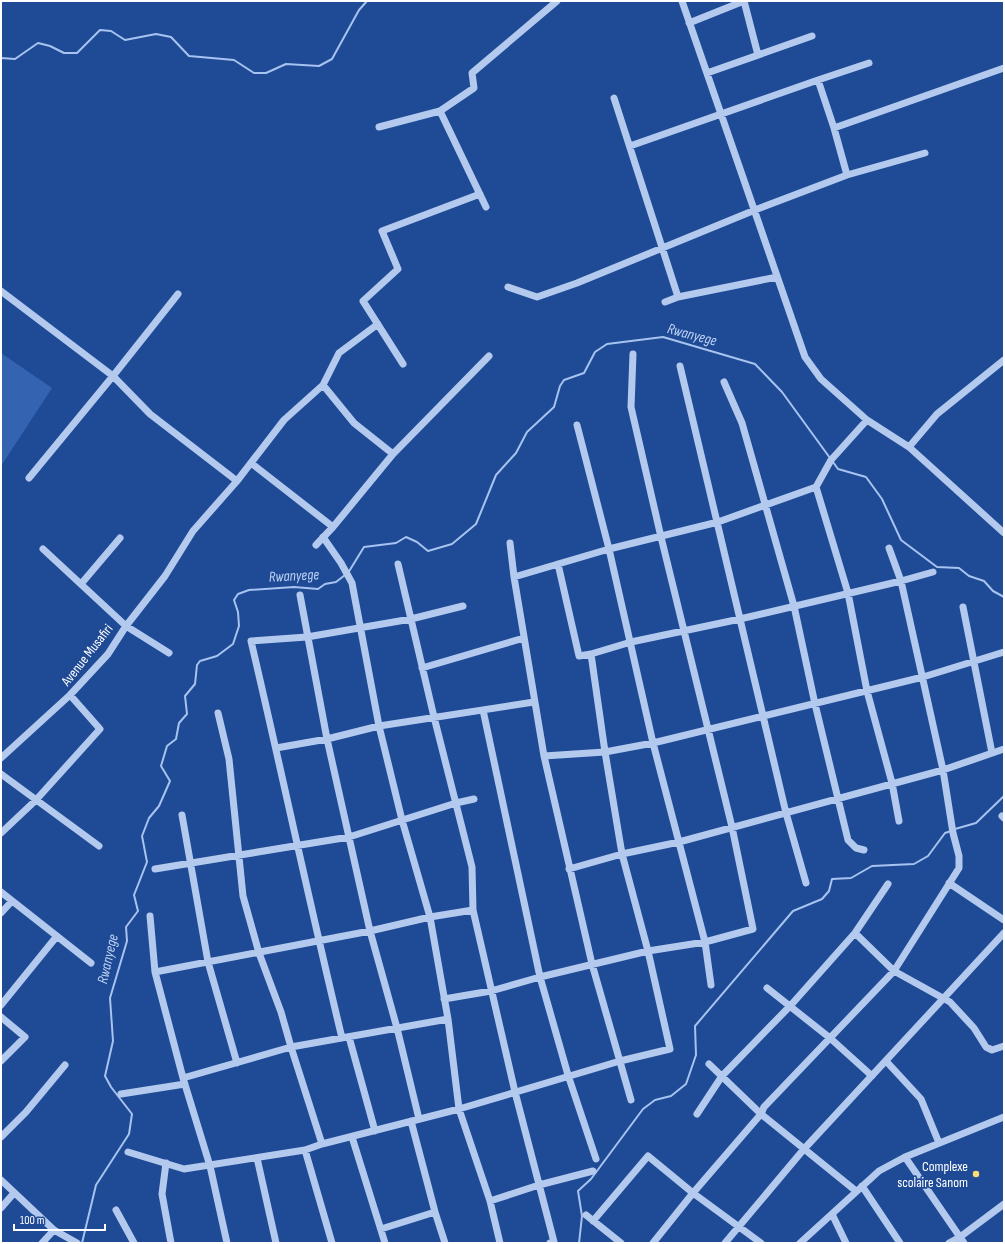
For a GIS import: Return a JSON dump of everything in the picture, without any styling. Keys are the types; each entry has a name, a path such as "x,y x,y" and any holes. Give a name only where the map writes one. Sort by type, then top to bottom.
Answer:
{"street":[{"path":"379,127 440,111 474,88 472,73 557,1"},
{"path":"682,1 805,358 821,379 867,420 909,447 1004,533"},
{"path":"690,23 744,1 758,55"},
{"path":"707,73 812,36"},
{"path":"630,146 870,63"},
{"path":"834,128 1004,68"},
{"path":"818,80 847,174"},
{"path":"614,98 678,297"},
{"path":"440,111 486,207"},
{"path":"508,287 537,296 577,283 754,210 847,174 925,152"},
{"path":"403,364 363,301 398,269 382,231 480,194"},
{"path":"664,302 678,297 778,277"},
{"path":"1,291 113,376 150,414 237,481"},
{"path":"29,478 178,294"},
{"path":"378,324 339,353 323,385 354,423 393,454"},
{"path":"444,999 491,991 592,964 648,951 706,942 753,929 732,827 661,537 631,407 633,354"},
{"path":"316,544 333,527 393,454 489,356"},
{"path":"909,447 937,414 1004,360"},
{"path":"680,366 786,813 806,883"},
{"path":"724,382 742,423 794,606 815,704 848,840 856,848 864,850"},
{"name":"Avenue Musafiri","path":"1,833 36,800 100,729 70,695 108,654 126,626 165,576 193,531 237,481 284,420 323,385"},
{"path":"514,577 609,549 718,522 816,487 831,460 867,420"},
{"path":"577,425 609,549 653,743 706,942 711,985"},
{"path":"251,463 333,527"},
{"path":"816,487 848,593 868,691 892,783 899,821"},
{"path":"323,537 341,563 352,583 379,726 402,820 430,917 448,1019 459,1109 490,1201 500,1243"},
{"path":"81,584 120,538"},
{"path":"510,543 514,577 544,756 569,870 592,964 631,1100"},
{"path":"653,1243 693,1193 761,1114 764,1107 894,971 959,868 959,856 952,830 944,770 901,582 889,548"},
{"path":"43,549 126,626 169,653"},
{"path":"398,564 422,668 472,868 473,910 515,1092 554,1242 550,1243"},
{"path":"558,564 578,656 591,654 631,642 901,582 933,572"},
{"path":"300,595 327,739 370,931 396,1028 435,1212 445,1243"},
{"path":"375,1131 318,941 298,845 251,640 307,637 411,619 463,606"},
{"path":"963,607 992,753"},
{"path":"422,668 524,638"},
{"path":"544,756 605,752 653,743 923,677 1004,652"},
{"path":"128,1152 184,1169 305,1150 352,1136 459,1109 568,1075 670,1049 648,951 622,854 591,654"},
{"path":"1,758 70,695"},
{"path":"276,748 327,739 379,726 534,702"},
{"path":"483,710 540,977 568,1075 596,1159"},
{"path":"218,713 229,759 243,896 258,953 282,1012 291,1047 322,1144"},
{"path":"569,870 622,854 679,842 944,770 1004,750"},
{"path":"1,774 99,846"},
{"path":"155,869 349,837 456,803 474,799"},
{"path":"182,815 208,962 237,1062"},
{"path":"949,883 1004,920"},
{"path":"697,1114 722,1076 791,1005 855,933 888,884"},
{"path":"1,892 91,963"},
{"path":"1,913 12,901"},
{"path":"155,972 370,931 430,917 473,910"},
{"path":"150,916 155,972 184,1081 210,1166 227,1243"},
{"path":"855,933 894,971 950,1002 974,1028 986,1047 992,1050 1004,1046"},
{"path":"725,1243 804,1149 1004,933"},
{"path":"1,1005 57,936"},
{"path":"767,988 791,1005 872,1076"},
{"path":"1,1017 25,1037 1,1061"},
{"path":"121,1094 184,1081 237,1062 291,1047 448,1019"},
{"path":"886,1061 921,1099 939,1143"},
{"path":"709,1064 761,1114 856,1191"},
{"path":"1,1137 26,1112 65,1065"},
{"path":"800,1243 879,1171 905,1157 1004,1117"},
{"path":"352,1136 385,1243"},
{"path":"305,1150 332,1243"},
{"path":"593,1221 648,1156 693,1193 761,1243"},
{"path":"905,1157 962,1240"},
{"path":"256,1158 276,1243"},
{"path":"166,1163 162,1194 171,1243"},
{"path":"490,1201 539,1185 592,1171"},
{"path":"1,1180 54,1230 77,1243"},
{"path":"862,1186 900,1243"},
{"path":"1,1208 14,1193"},
{"path":"949,1243 962,1240 1003,1205"},
{"path":"116,1210 134,1243"},
{"path":"381,1229 435,1212"},
{"path":"832,1214 846,1243"},
{"path":"586,1215 621,1243"},
{"path":"42,1243 54,1230"}],"shaded area":[{"path":"1,353 52,388 1,466"}],"waterway":[{"path":"1,58 15,59 38,43 50,46 64,53 77,53 100,30 111,31 125,40 156,34 171,37 189,56 234,60 254,73 266,73 286,64 319,66 332,59 359,10 367,1"},
{"name":"Rwanyege","path":"348,573 364,547 396,543 406,537 417,542 428,551 452,544 476,524 496,475 516,453 527,432 554,407 560,386 564,380 584,373 595,352 607,344 663,337 755,364 782,392 830,458"},
{"name":"Rwanyege","path":"833,462 838,469 866,477 882,499 901,540 937,567 959,568 969,576 984,581 993,591 1004,597"},
{"name":"Rwanyege","path":"82,1243 96,1185 129,1134 132,1114 111,1087 105,1076 113,1041 110,998 127,941 126,927 138,911 134,895 147,862 142,836 149,818 159,806 170,781 161,766 167,746 176,739 179,723 187,714 185,696 195,684 197,665 200,661 217,656 233,644 239,626 238,612 234,600 238,594 249,590 294,587 318,589 325,584 336,582 345,575"},
{"path":"955,829 976,823 1004,796"},
{"path":"579,1243 582,1216 578,1191 591,1179 643,1109 655,1100 671,1096 686,1084 696,1055 695,1026 793,911 822,899 829,891 832,879 851,878 872,866 914,864 928,856 945,833 951,831"}],"place":[{"name":"Complexe scolaire Sanom","path":"976,1174"}]}
